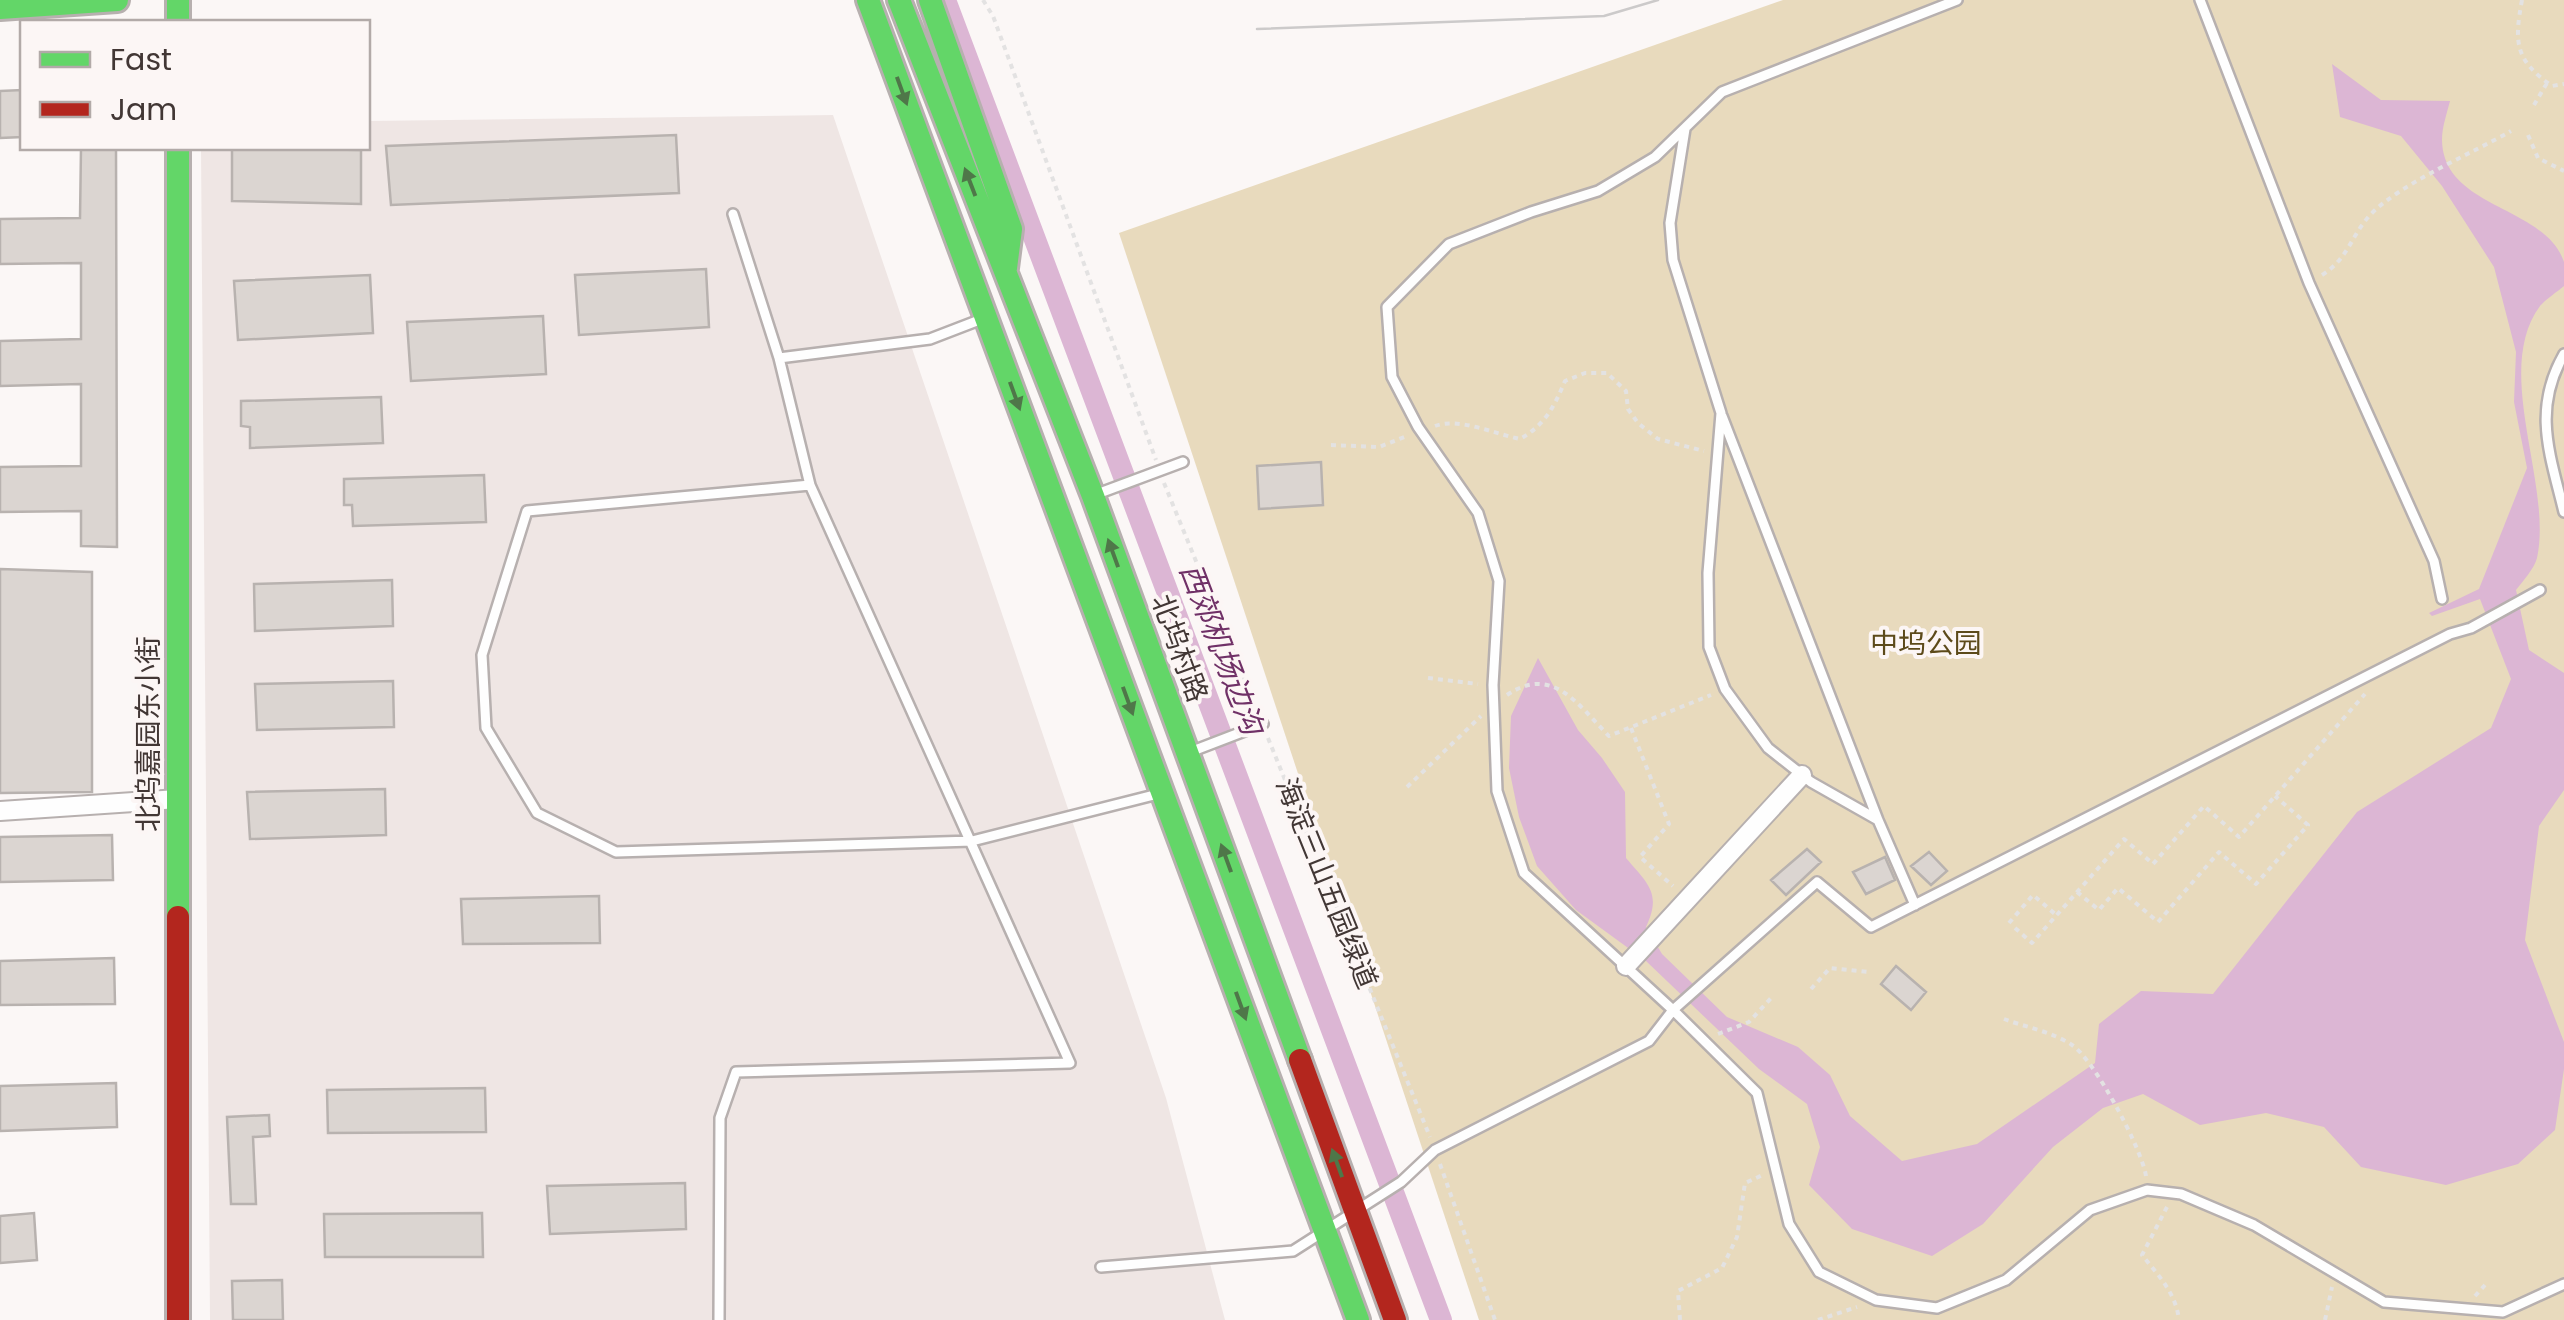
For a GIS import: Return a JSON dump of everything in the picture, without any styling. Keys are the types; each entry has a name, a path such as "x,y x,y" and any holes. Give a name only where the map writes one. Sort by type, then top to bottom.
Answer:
{"main road":[{"path":"0,8 117,0"},
{"path":"868,0 1358,1320"},
{"name":"北坞村路","path":"899,0 1006,273 1103,492 1187,753 1395,1320"},
{"path":"930,0 1011,230 1006,273"},
{"name":"北坞嘉园东小街","path":"178,150 178,1320"}],"street":[{"path":"1626,966 1802,775"},
{"path":"0,811 178,799"}],"lane":[{"path":"1957,0 1722,92 1655,158 1598,191 1449,244 1387,307 1392,377 1421,431 1478,513 1499,580 1493,686 1497,790 1524,873 1757,1093 1788,1224 1819,1272 1876,1300 1937,1308 2006,1280 2090,1210 2148,1190 2173,1193 2254,1225 2384,1302 2486,1316 2564,1284"},
{"path":"2200,0 2309,283 2434,561 2442,599"},
{"path":"1686,126 1670,223 1673,260 1721,414 1878,820 1915,905"},
{"path":"720,1320 720,1118 736,1072 1070,1063 810,485 779,358 732,214"},
{"path":"779,358 930,340 986,317"},
{"path":"2564,354 2552,376 2544,431 2564,512"},
{"path":"1721,414 1708,574 1708,647 1725,689 1768,748 1802,775 1878,820"},
{"path":"1103,492 1183,462"},
{"path":"810,485 527,512 482,655 486,728 536,812 616,852 972,842 1162,793"},
{"path":"1101,1267 1294,1251 1401,1182 1435,1150 1648,1041 1673,1010 1817,882 1871,927 2540,590"},
{"path":"1187,753 1262,724"},
{"path":"1937,1308 1937,1320"}],"path":[{"name":"海淀三山五园绿道","path":"983,0 993,16 1160,470 1435,1150 1495,1320"},
{"path":"2522,0 2518,51 2531,72 2552,86 2564,84"},
{"path":"2534,105 2547,83"},
{"path":"2309,283 2335,267 2368,217 2390,198 2511,131"},
{"path":"2528,136 2538,158 2564,171"},
{"path":"1331,446 1378,447 1442,423 1520,439 1535,431 1552,412 1565,381 1585,373 1607,373 1626,391 1628,409 1638,423 1658,439 1688,449 1718,452"},
{"path":"1428,678 1493,686"},
{"path":"1407,787 1493,704 1525,683 1560,687 1609,736 1725,689"},
{"path":"2015,928 2032,943 2124,838 2153,864 2204,806 2239,837 2366,693"},
{"path":"1632,728 1669,824 1640,857 1687,900"},
{"path":"2078,892 2099,910 2118,888 2158,922 2219,852 2256,884 2308,824 2275,796"},
{"path":"2009,923 2033,895 2057,915"},
{"path":"1811,989 1830,968 1868,972"},
{"path":"1706,1042 1724,1029 1749,1022 1772,997"},
{"path":"2004,1019 2074,1046 2120,1110 2143,1157 2148,1190"},
{"path":"1680,1320 1678,1291 1722,1268 1737,1237 1744,1183 1775,1170"},
{"path":"2173,1193 2142,1255 2168,1287 2179,1320"},
{"path":"2326,1320 2336,1273"},
{"path":"1818,1320 1876,1300"}],"shaded area":[{"path":"2332,64 2381,100 2450,101 2442,140 2447,163 2459,180 2537,229 2553,243 2564,262 2564,286 2540,306 2527,332 2522,362 2522,395 2540,529 2536,562 2516,590 2529,650 2564,673 2564,790 2539,826 2525,940 2564,1042 2555,1130 2518,1164 2446,1185 2361,1167 2324,1127 2266,1113 2200,1125 2143,1094 2103,1108 2053,1147 1983,1224 1932,1256 1852,1229 1809,1185 1820,1147 1807,1104 1759,1069 1646,961 1576,910 1537,866 1519,817 1509,768 1511,716 1538,658 1578,730 1625,792 1626,858 1653,897 1646,927 1662,954 1727,1017 1798,1047 1830,1075 1850,1116 1902,1161 1977,1144 2095,1063 2099,1024 2141,991 2213,994 2357,812 2491,728 2511,679 2480,599 2432,616 2429,613 2479,589 2527,468 2514,402 2516,352 2494,267 2442,186 2401,136 2340,117"},
{"path":"833,115 1166,1098 1225,1320 210,1320 201,150 370,150 370,121"}],"green space":[{"name":"中坞公园","path":"1783,0 2564,0 2564,1320 1479,1320 1119,233"}],"building":[{"path":"20,90 20,137 0,138 0,91"},
{"path":"676,135 679,193 391,205 386,146"},
{"path":"81,150 116,150 117,547 81,546 81,511 0,512 0,467 81,466 81,384 0,386 0,341 81,339 81,263 0,264 0,219 80,218"},
{"path":"232,150 361,150 361,204 232,201"},
{"path":"706,269 709,327 579,335 575,275"},
{"path":"370,275 373,333 238,340 234,281"},
{"path":"543,316 546,374 411,381 407,322"},
{"path":"381,397 383,443 250,448 250,427 241,426 241,401"},
{"path":"1321,462 1323,505 1259,509 1257,466"},
{"path":"484,475 486,522 353,526 352,505 344,505 344,479"},
{"path":"0,569 92,572 92,792 0,793"},
{"path":"392,580 393,626 255,631 254,584"},
{"path":"393,681 394,727 257,730 255,684"},
{"path":"385,789 386,835 250,839 247,792"},
{"path":"112,835 113,880 0,882 0,837"},
{"path":"1807,849 1821,862 1786,895 1771,880"},
{"path":"1929,852 1947,871 1931,885 1911,866"},
{"path":"1885,857 1895,880 1866,894 1853,872"},
{"path":"599,896 600,943 463,944 461,899"},
{"path":"114,958 115,1004 0,1005 0,961"},
{"path":"1896,966 1926,992 1911,1010 1881,984"},
{"path":"116,1083 117,1127 0,1131 0,1086"},
{"path":"485,1088 486,1132 328,1133 327,1090"},
{"path":"269,1115 270,1136 253,1137 256,1204 231,1204 227,1117"},
{"path":"685,1183 686,1229 550,1234 547,1186"},
{"path":"34,1213 37,1260 0,1263 0,1216"},
{"path":"482,1213 483,1257 325,1257 324,1214"},
{"path":"282,1280 283,1320 233,1320 232,1281"}],"waterway":[{"name":"西郊机场边沟","path":"945,0 1441,1320"}],"tram line":[{"path":"1257,29 1604,16 1658,0"}],"traffic: fast":[{"path":"0,8 117,0"},
{"path":"178,0 178,20"},
{"path":"868,0 1358,1320"},
{"path":"899,0 1093,496 1300,1060"},
{"path":"930,0 1011,229 1006,268"},
{"path":"178,150 178,917"}],"traffic: jam":[{"path":"178,917 178,1320"},
{"path":"1300,1060 1395,1320"}]}
